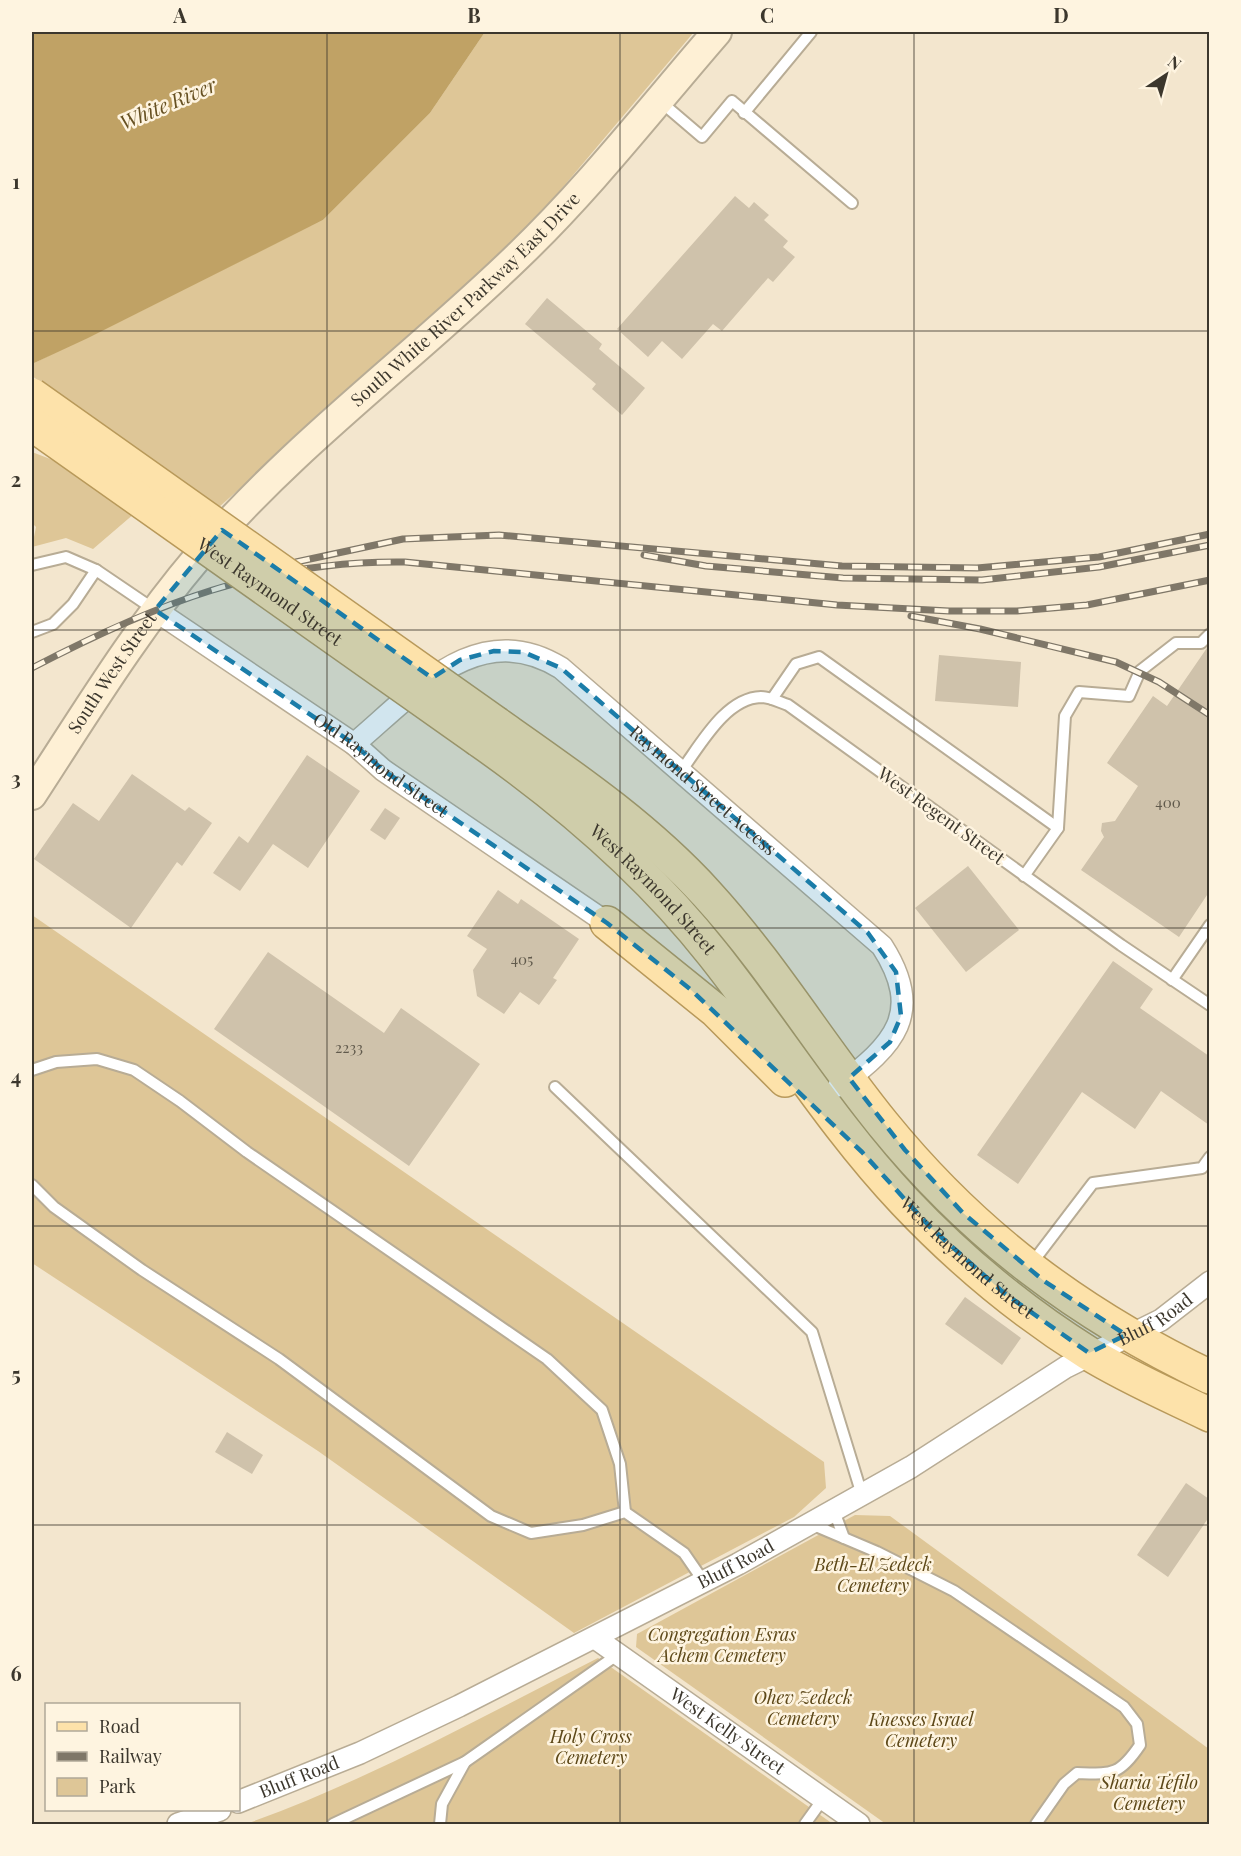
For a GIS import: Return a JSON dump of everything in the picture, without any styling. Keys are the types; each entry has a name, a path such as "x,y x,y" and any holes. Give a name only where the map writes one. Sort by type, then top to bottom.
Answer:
{"main road":[{"name":"South White River Parkway East Drive","path":"198,556 266,483 319,433 521,254 717,32"},
{"name":"West Raymond Street","path":"32,395 488,732 655,887 713,953 862,1152 906,1203 970,1265 1004,1293 1089,1353 1209,1415"},
{"name":"West Raymond Street","path":"32,424 488,732 608,803 669,856 706,893 759,957 882,1122 963,1213 1028,1268 1126,1335 1209,1377"},
{"name":"South West Street","path":"32,795 155,610 198,556"},
{"path":"607,922 739,1032 862,1152"}],"street":[{"name":"Old Raymond Street","path":"155,610 354,744 383,770 607,922"},
{"name":"Raymond Street Access","path":"354,744 438,674 460,660 494,651 523,652 561,668 868,933 886,952 900,988 899,1023 886,1046 822,1099"},
{"name":"Bluff Road","path":"240,1801 379,1744 704,1582 862,1495 1089,1353 1161,1320 1209,1282"},
{"name":"West Kelly Street","path":"595,1638 859,1824"},
{"path":"178,1824 214,1811"}],"lane":[{"path":"744,113 811,32"},
{"path":"658,100 702,137 732,101 852,203"},
{"path":"32,565 66,557 96,570 155,610"},
{"path":"32,632 53,624 73,604 96,570"},
{"path":"1024,876 1058,828 1065,716 1079,692 1130,696 1140,671 1156,658 1176,643 1201,643 1209,634"},
{"path":"681,771 724,717 735,707 754,698 772,699 796,664 819,657 1058,828"},
{"name":"West Regent Street","path":"772,699 798,712 1024,876 1172,980 1208,1002"},
{"path":"1172,980 1209,925"},
{"path":"32,1070 56,1062 97,1059 134,1070 180,1101 247,1152 547,1359 602,1410 621,1464 625,1512"},
{"path":"555,1087 812,1332 862,1495"},
{"path":"1028,1268 1093,1183 1202,1168 1209,1157"},
{"path":"32,1185 54,1207 142,1270 279,1359 491,1516 531,1533 583,1525 625,1512"},
{"path":"834,1511 844,1538"},
{"path":"625,1512 684,1553 704,1582"},
{"path":"811,1524 954,1591 1124,1707 1137,1724 1140,1745 1127,1766 1108,1774 1077,1773 1064,1784 1036,1824"},
{"path":"333,1824 465,1762 617,1655"},
{"path":"440,1824 442,1804 465,1762"},
{"path":"805,1824 823,1799"}],"highlighted area":[{"path":"222,530 432,678 460,660 494,651 523,652 561,668 868,933 896,972 901,1016 890,1042 849,1078 905,1150 963,1213 1044,1281 1126,1335 1089,1353 1004,1293 930,1227 862,1152 690,989 607,923 383,770 354,744 155,610"}],"green space":[{"path":"485,32 694,32 520,238 218,508 32,376 32,364 323,220 430,113"},
{"path":"32,452 71,467 135,513 93,549 66,538 32,547 36,527 32,523"},
{"path":"32,915 824,1462 826,1488 794,1517 574,1633 318,1451 32,1263"},
{"path":"855,1515 890,1516 1209,1749 1209,1824 886,1824 636,1647 637,1634"},
{"name":"Holy Cross Cemetery","path":"598,1658 833,1824 246,1824 380,1768"}],"shaded area":[{"path":"32,32 485,32 430,113 323,220 32,364"}],"building":[{"path":"735,196 749,208 754,202 769,215 764,220 788,241 783,247 795,257 773,282 768,278 722,331 713,324 682,359 662,341 648,357 617,329"},
{"path":"547,298 602,344 599,349 645,388 622,415 592,389 596,384 525,324"},
{"path":"1209,645 1209,892 1179,937 1081,870 1104,837 1101,831 1102,823 1115,821 1138,786 1107,763 1153,696 1167,706"},
{"path":"939,655 1021,662 1018,707 935,701"},
{"path":"307,755 360,791 308,868 273,844 240,891 213,873 239,836 248,843"},
{"path":"132,774 185,811 189,807 212,823 182,866 177,862 131,928 34,859 73,803 99,821"},
{"path":"385,808 400,818 385,840 370,830"},
{"path":"968,866 1019,930 966,972 915,908"},
{"path":"498,890 518,904 521,899 579,939 553,978 557,980 539,1005 520,992 504,1014 477,996 473,970 487,949 467,936"},
{"path":"268,952 384,1033 401,1008 480,1064 409,1166 214,1029"},
{"path":"1113,961 1153,989 1140,1008 1209,1056 1209,1125 1161,1091 1135,1129 1082,1092 1018,1184 977,1155"},
{"path":"965,1297 1021,1338 1002,1365 945,1324"},
{"path":"227,1432 263,1455 252,1474 215,1452"},
{"path":"1186,1483 1209,1499 1209,1517 1168,1577 1137,1555"}],"railway":[{"path":"296,562 403,539 499,535 842,566 977,568 1099,557 1210,534"},
{"path":"644,555 706,566 843,578 982,580 1099,567 1210,545"},
{"path":"32,668 122,624 212,590 257,578 354,563 405,562 837,605 949,611 1017,611 1087,605 1210,580"},
{"path":"911,616 980,629 1116,662 1159,682 1210,715"}],"water label":[{"name":"White River","path":"168,104"}],"park label":[{"name":"Beth-El Zedeck Cemetery","path":"873,1575"},
{"name":"Congregation Esras Achem Cemetery","path":"722,1645"},
{"name":"Ohev Zedeck Cemetery","path":"803,1708"},
{"name":"Knesses Israel Cemetery","path":"921,1730"},
{"name":"Sharia Tefilo Cemetery","path":"1149,1793"}]}
